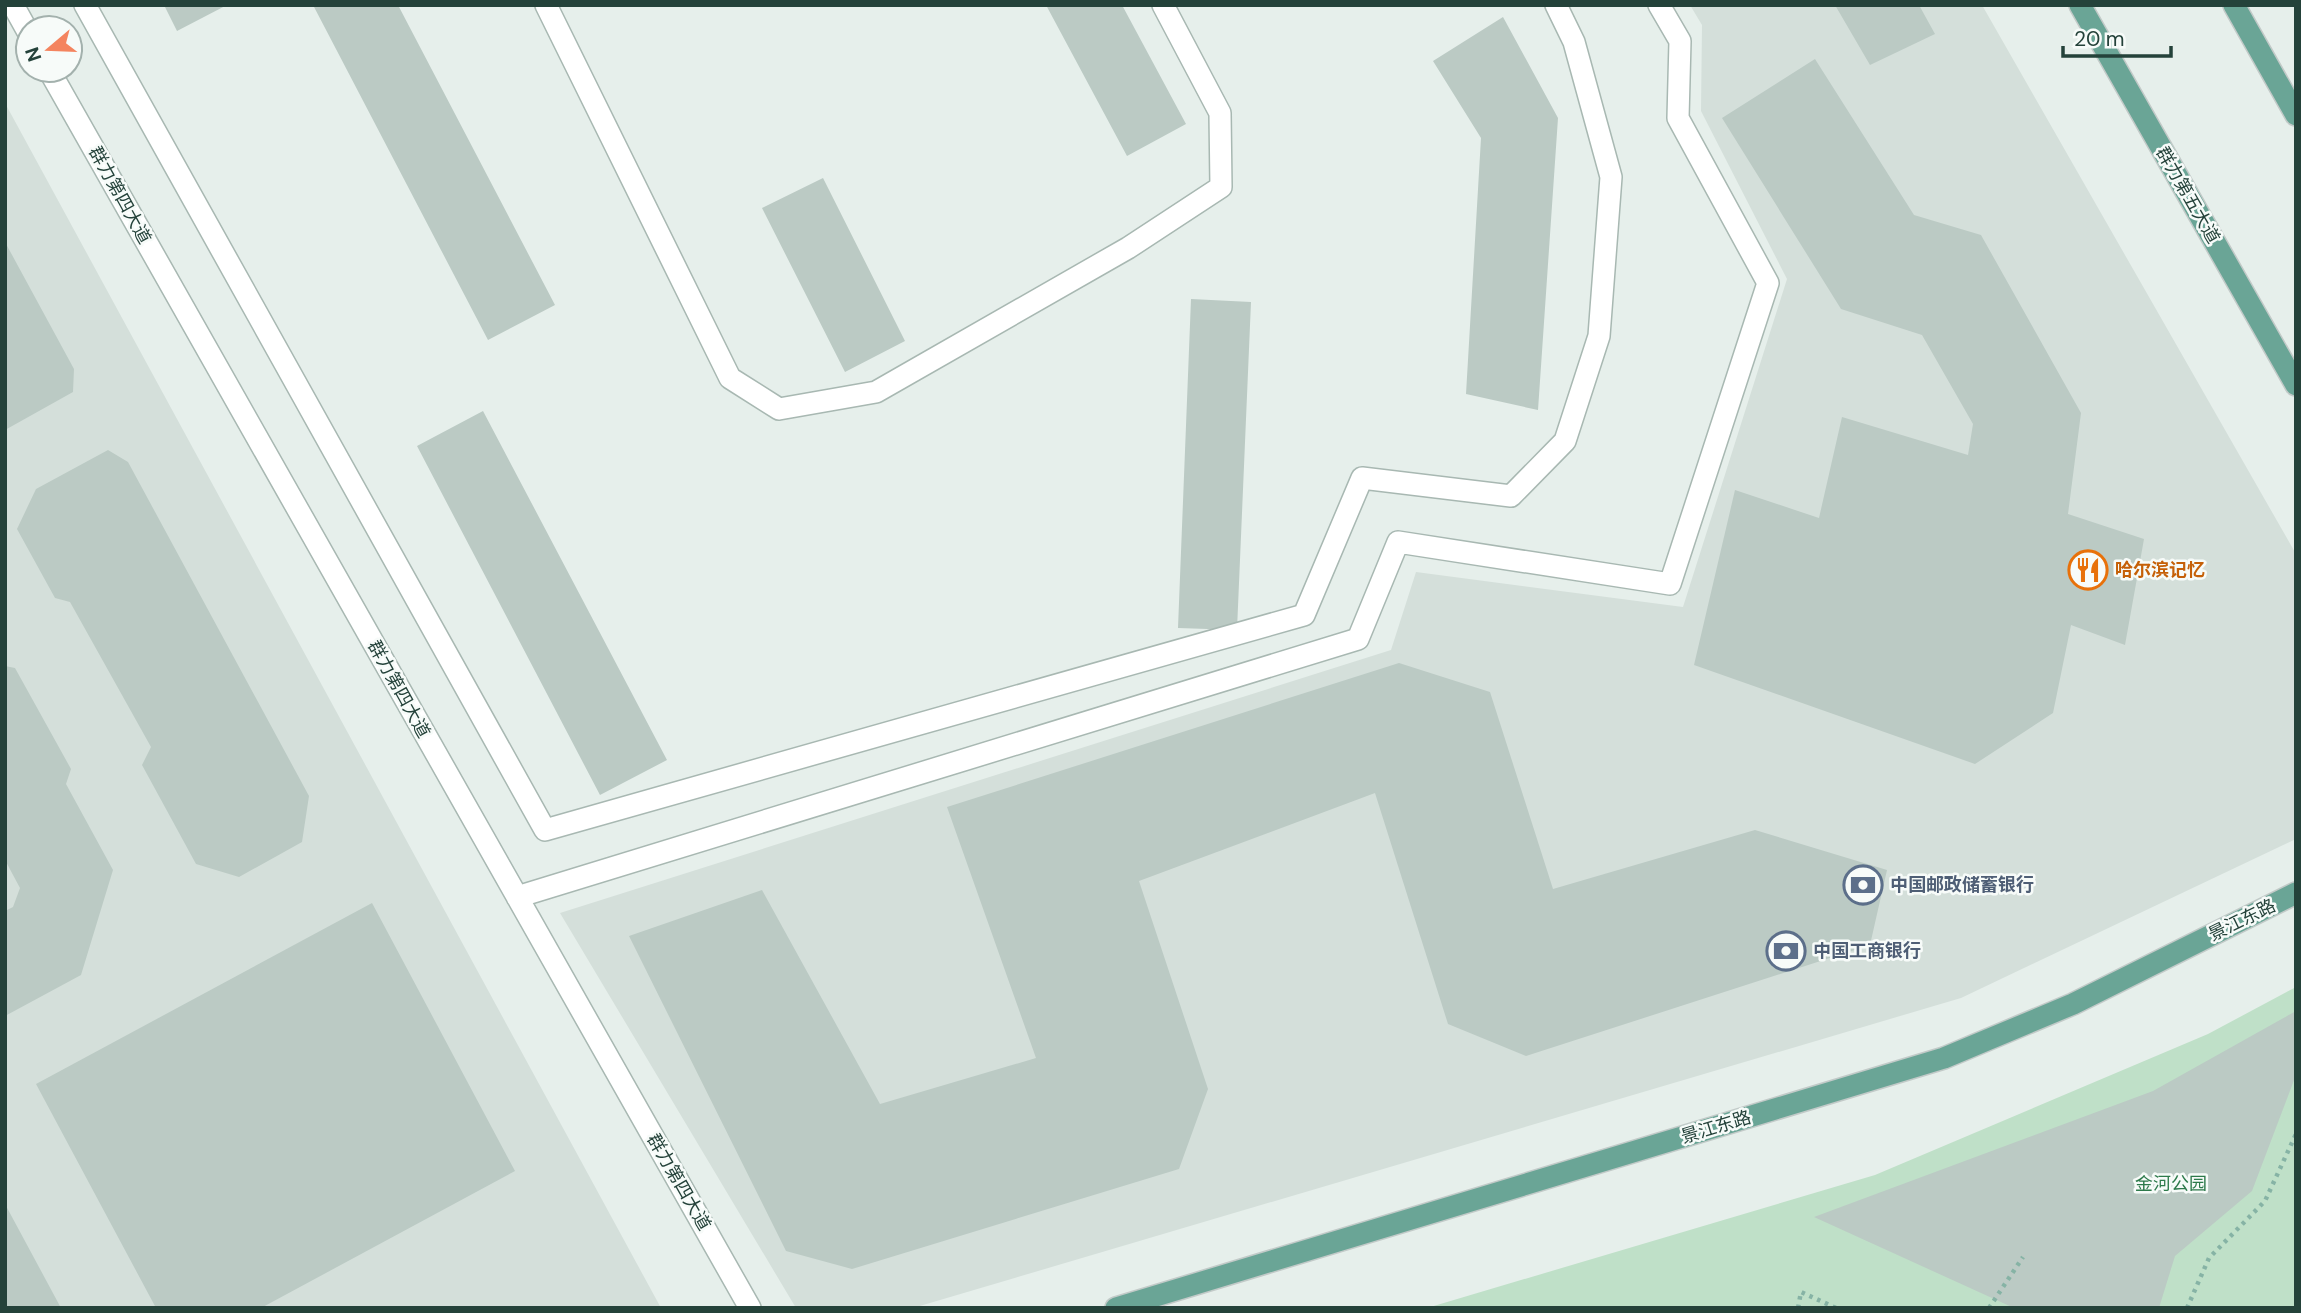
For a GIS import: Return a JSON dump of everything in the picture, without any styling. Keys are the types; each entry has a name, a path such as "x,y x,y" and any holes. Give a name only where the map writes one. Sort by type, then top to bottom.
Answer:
{"main road":[{"name":"群力第五大道","path":"2080,5 2296,385"},
{"path":"2234,5 2296,115"},
{"name":"景江东路","path":"1116,1308 1944,1058 2073,1004 2296,894"}],"street":[{"path":"85,5 545,830 1304,614 1362,478 1511,496 1565,441 1599,336 1611,177 1574,42 1556,5"},
{"path":"546,5 730,378 779,409 876,392 1128,248 1221,187 1220,113 1163,5"},
{"path":"517,897 1358,639 1398,542 1670,584 1768,283 1678,118 1680,41 1659,5"},
{"name":"群力第四大道","path":"58,84 750,1308"}],"path":[{"path":"2187,1308 2209,1258 2265,1200 2296,1134"},
{"path":"1989,1308 2023,1258"},
{"path":"1798,1308 1801,1292 1836,1308"}],"shaded area":[{"path":"1690,5 1982,5 2296,554 2296,839 1961,998 913,1308 796,1308 560,913 1391,650 1416,572 1683,607 1787,279 1701,111 1702,25"},
{"path":"5,103 661,1308 5,1308"}],"green space":[{"name":"金河公园","path":"2296,987 2296,1308 1427,1308 1875,1175 2208,1034"}],"building":[{"path":"164,5 227,5 177,31"},
{"path":"313,5 398,5 555,305 488,340"},
{"path":"1046,5 1122,5 1186,124 1127,156"},
{"path":"1835,5 1919,5 1935,34 1870,65"},
{"path":"1503,17 1558,118 1538,410 1466,394 1481,138 1433,61"},
{"path":"1815,59 1914,215 1981,235 2081,413 2068,514 2144,539 2125,645 2071,625 2053,713 1975,764 1694,665 1735,490 1819,518 1842,417 1968,455 1973,424 1922,335 1841,309 1722,118"},
{"path":"823,178 905,341 845,372 762,208"},
{"path":"5,242 74,369 73,392 5,430"},
{"path":"1191,299 1251,302 1237,630 1178,628"},
{"path":"483,411 667,760 600,795 417,446"},
{"path":"108,450 128,462 309,796 302,842 239,877 196,864 142,765 151,747 70,602 55,598 17,529 36,489"},
{"path":"1399,663 1490,692 1553,889 1755,830 1887,870 1870,945 1526,1056 1448,1024 1375,793 1139,881 1208,1089 1179,1169 852,1269 786,1251 629,936 762,890 880,1104 1036,1058 947,807"},
{"path":"5,666 15,668 71,769 66,784 113,870 81,975 5,1016 5,911 13,907 20,888 5,860"},
{"path":"372,903 515,1171 261,1308 156,1308 36,1084"},
{"path":"2296,1011 2296,1075 2252,1191 2175,1256 2159,1308 2014,1308 1814,1217 2153,1091"},
{"path":"5,1204 61,1308 5,1308"}],"place":[{"name":"哈尔滨记忆","path":"2088,570"},
{"name":"中国邮政储蓄银行","path":"1863,885"},
{"name":"中国工商银行","path":"1786,951"}]}
